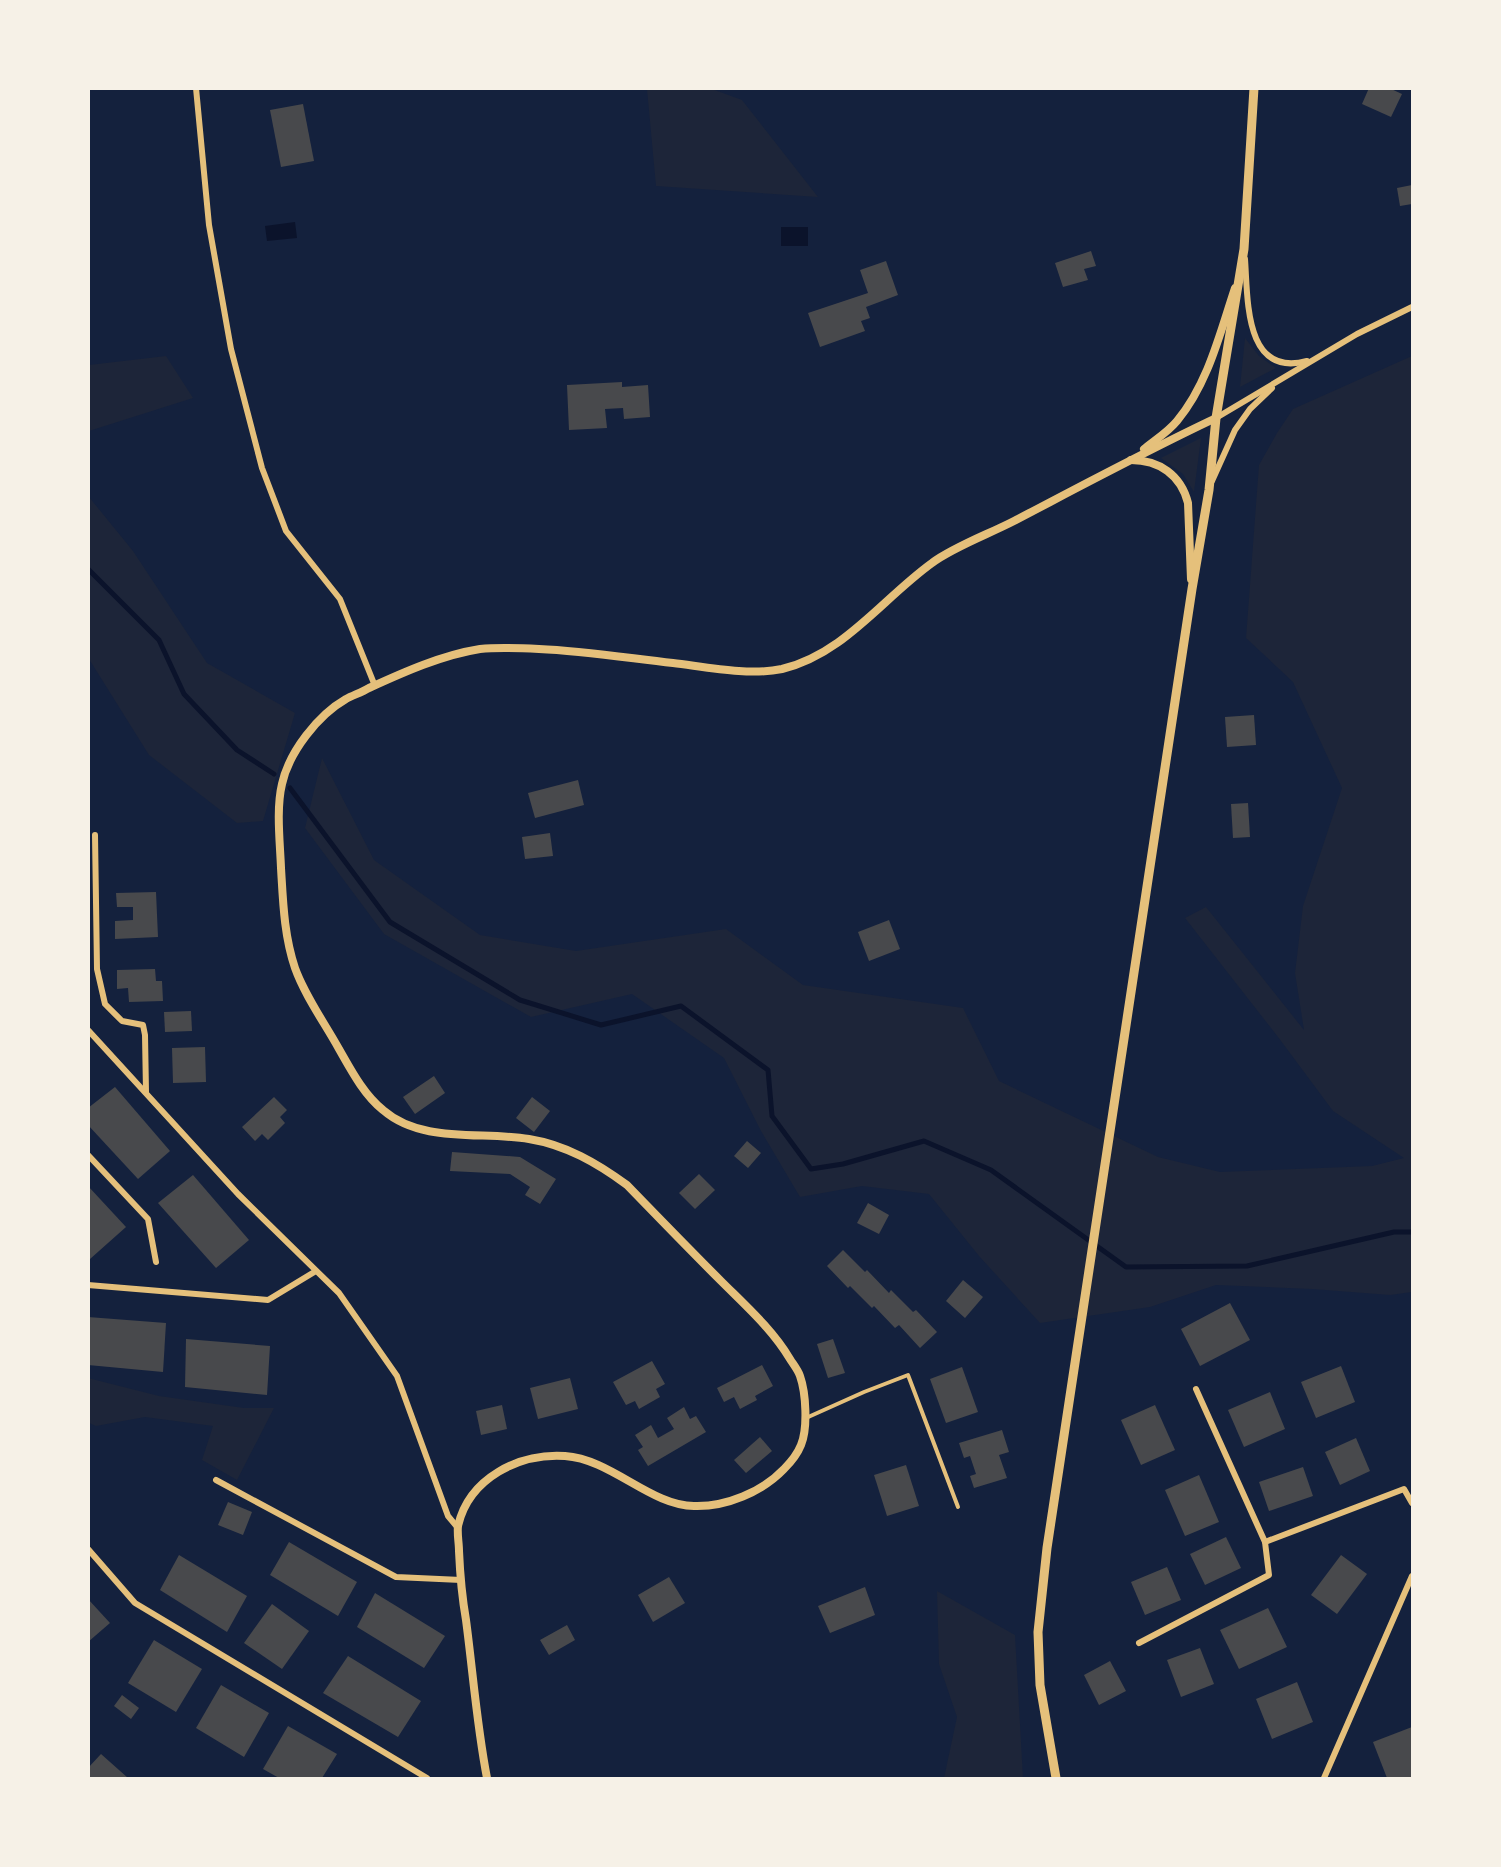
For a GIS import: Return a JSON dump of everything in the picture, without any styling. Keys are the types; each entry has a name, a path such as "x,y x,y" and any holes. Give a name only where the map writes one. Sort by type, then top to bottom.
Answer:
{"main road":[{"path":"1056,1779 1040,1684 1038,1632 1047,1548 1192,589 1209,490 1216,418 1244,249 1254,88"}],"street":[{"path":"196,88 209,225 231,349 262,468 286,531 340,599 375,686"},
{"path":"1244,249 1251,327 1259,346 1282,362 1299,364 1317,358"},
{"path":"1130,460 1176,422 1194,396 1211,358 1239,274"},
{"path":"487,1779 461,1580 458,1528 465,1505 479,1488 497,1473 516,1462 538,1456 567,1456 589,1461 670,1502 690,1506 710,1506 730,1501 776,1477 793,1460 802,1444 805,1419 800,1375 768,1328 627,1185 600,1165 564,1148 529,1139 432,1132 405,1124 383,1111 368,1093 350,1068 309,997 295,968 287,938 279,837 280,793 282,780 294,754 310,729 343,701 407,671 481,649 559,650 742,671 779,669 808,659 864,623 934,561 1216,418 1357,334 1413,307"},
{"path":"1209,490 1235,430 1250,409 1281,379"},
{"path":"1130,460 1150,462 1168,471 1181,484 1186,494 1192,589"},
{"path":"95,835 97,969 105,1004 122,1021 143,1025 146,1092"},
{"path":"88,1030 238,1194 339,1293 397,1376 448,1516 458,1528"},
{"path":"88,1155 148,1219 156,1262"},
{"path":"88,1285 268,1300 316,1271"},
{"path":"1140,1643 1269,1575 1265,1542 1196,1389"},
{"path":"216,1480 396,1577 461,1580"},
{"path":"1265,1542 1404,1489 1413,1503"},
{"path":"88,1549 135,1603 427,1779"},
{"path":"1324,1779 1413,1576"}],"lane":[{"path":"805,1419 908,1374 958,1507"}],"shaded area":[{"path":"647,89 712,89 742,100 818,197 656,186"},
{"path":"295,222 297,238 267,241 265,226"},
{"path":"781,227 808,227 808,246 781,246"},
{"path":"1245,338 1259,356 1276,368 1240,387"},
{"path":"166,356 193,398 89,431 89,365"},
{"path":"1412,356 1412,1292 1390,1295 1216,1285 1150,1307 1040,1323 979,1256 929,1194 862,1186 800,1197 761,1131 724,1058 632,994 531,1017 384,934 305,828 322,758 374,860 480,935 576,951 726,929 803,985 963,1008 999,1081 1158,1157 1220,1172 1372,1166 1404,1158 1333,1111 1185,918 1206,907 1304,1030 1295,973 1303,906 1342,788 1293,682 1246,638 1259,465 1293,409"},
{"path":"1201,438 1194,492 1183,474 1161,458"},
{"path":"89,497 133,551 207,663 295,713 263,821 237,823 149,755 89,659"},
{"path":"88,1378 159,1396 244,1408 274,1408 237,1480 202,1460 213,1426 145,1417 96,1426 89,1423"},
{"path":"937,1591 1015,1635 1023,1778 944,1778 957,1717 939,1664"}],"building":[{"path":"1369,88 1389,88 1402,94 1391,117 1362,104"},
{"path":"303,104 314,161 281,167 270,110"},
{"path":"1412,185 1412,204 1400,206 1397,188"},
{"path":"1091,251 1096,266 1084,269 1088,280 1063,287 1055,263"},
{"path":"886,261 898,295 866,307 870,318 861,321 865,331 820,347 808,313 868,293 860,270"},
{"path":"622,382 622,387 648,385 650,417 624,419 623,408 605,409 607,428 569,430 567,385"},
{"path":"1254,715 1256,745 1227,747 1225,717"},
{"path":"578,780 584,805 535,818 528,793"},
{"path":"1248,803 1250,837 1233,838 1231,804"},
{"path":"550,833 553,856 525,859 522,837"},
{"path":"156,892 158,937 115,939 115,921 133,920 133,907 117,907 116,893"},
{"path":"889,920 900,949 869,961 858,932"},
{"path":"155,969 156,981 162,981 163,1001 129,1002 128,988 117,989 117,970"},
{"path":"191,1011 192,1031 165,1032 164,1012"},
{"path":"205,1047 206,1082 173,1083 172,1048"},
{"path":"434,1076 445,1093 415,1114 403,1097"},
{"path":"115,1087 170,1151 138,1179 88,1125 88,1108"},
{"path":"274,1097 287,1110 280,1117 285,1123 268,1140 262,1134 255,1141 242,1127"},
{"path":"532,1097 550,1111 534,1132 516,1118"},
{"path":"747,1141 761,1153 748,1168 734,1156"},
{"path":"452,1152 520,1157 556,1179 540,1204 525,1195 530,1187 510,1174 450,1171"},
{"path":"699,1174 715,1190 695,1209 679,1193"},
{"path":"193,1175 249,1240 216,1268 158,1203"},
{"path":"88,1186 126,1227 90,1259 88,1257"},
{"path":"868,1203 889,1215 879,1234 857,1223"},
{"path":"843,1250 889,1293 891,1290 913,1312 916,1310 937,1332 920,1348 899,1325 895,1328 874,1306 872,1308 850,1286 848,1288 827,1266"},
{"path":"963,1280 983,1297 965,1318 946,1301"},
{"path":"1230,1303 1250,1340 1200,1366 1181,1329"},
{"path":"88,1317 166,1323 163,1372 88,1365"},
{"path":"186,1339 270,1346 267,1395 185,1387"},
{"path":"833,1339 845,1373 828,1378 817,1344"},
{"path":"652,1361 665,1384 656,1389 660,1397 639,1409 635,1401 626,1405 613,1382"},
{"path":"762,1365 773,1386 755,1396 757,1400 740,1409 734,1397 724,1402 717,1388"},
{"path":"1341,1366 1355,1402 1316,1418 1301,1382"},
{"path":"962,1367 978,1412 946,1423 930,1379"},
{"path":"570,1378 578,1409 538,1419 530,1388"},
{"path":"1270,1392 1285,1429 1244,1447 1228,1410"},
{"path":"502,1405 507,1429 481,1435 476,1411"},
{"path":"1155,1405 1175,1450 1141,1465 1121,1420"},
{"path":"684,1407 690,1419 696,1416 706,1432 648,1466 638,1450 643,1447 635,1435 651,1425 658,1438 674,1429 667,1418"},
{"path":"1002,1430 1009,1452 999,1455 1007,1478 974,1488 970,1476 976,1474 970,1456 964,1458 959,1443"},
{"path":"760,1437 772,1451 746,1473 734,1460"},
{"path":"1356,1438 1370,1471 1340,1485 1325,1452"},
{"path":"906,1465 919,1506 887,1516 874,1475"},
{"path":"1303,1467 1313,1496 1269,1511 1259,1482"},
{"path":"1199,1475 1219,1522 1185,1536 1165,1490"},
{"path":"228,1502 252,1512 243,1535 218,1525"},
{"path":"1226,1537 1241,1568 1205,1585 1190,1554"},
{"path":"289,1542 357,1582 338,1616 270,1575"},
{"path":"179,1555 247,1596 227,1632 160,1590"},
{"path":"1341,1555 1367,1574 1337,1614 1311,1595"},
{"path":"1167,1567 1181,1600 1145,1615 1131,1582"},
{"path":"669,1577 685,1603 653,1622 638,1595"},
{"path":"865,1587 875,1615 830,1633 818,1606"},
{"path":"375,1593 445,1636 424,1668 357,1627"},
{"path":"88,1599 110,1623 88,1642"},
{"path":"272,1604 309,1631 282,1669 244,1643"},
{"path":"1268,1608 1287,1647 1239,1669 1220,1630"},
{"path":"567,1625 575,1640 549,1655 540,1640"},
{"path":"154,1640 202,1669 176,1712 128,1683"},
{"path":"1200,1648 1214,1684 1181,1697 1167,1660"},
{"path":"348,1656 421,1701 398,1737 323,1693"},
{"path":"1110,1661 1126,1691 1099,1705 1084,1675"},
{"path":"1297,1682 1313,1722 1272,1739 1256,1699"},
{"path":"221,1685 269,1713 244,1757 196,1728"},
{"path":"122,1695 139,1708 131,1719 114,1706"},
{"path":"288,1726 337,1754 322,1778 279,1778 263,1769"},
{"path":"1412,1727 1412,1778 1387,1778 1373,1742"},
{"path":"101,1754 128,1778 88,1778 88,1768"}],"waterway":[{"path":"88,569 159,640 184,694 237,750 274,774"},
{"path":"290,788 390,922 520,1000 601,1025 681,1006 768,1070 772,1116 811,1169 843,1164 924,1141 991,1170 1126,1267 1247,1266 1394,1232 1412,1232"}]}
